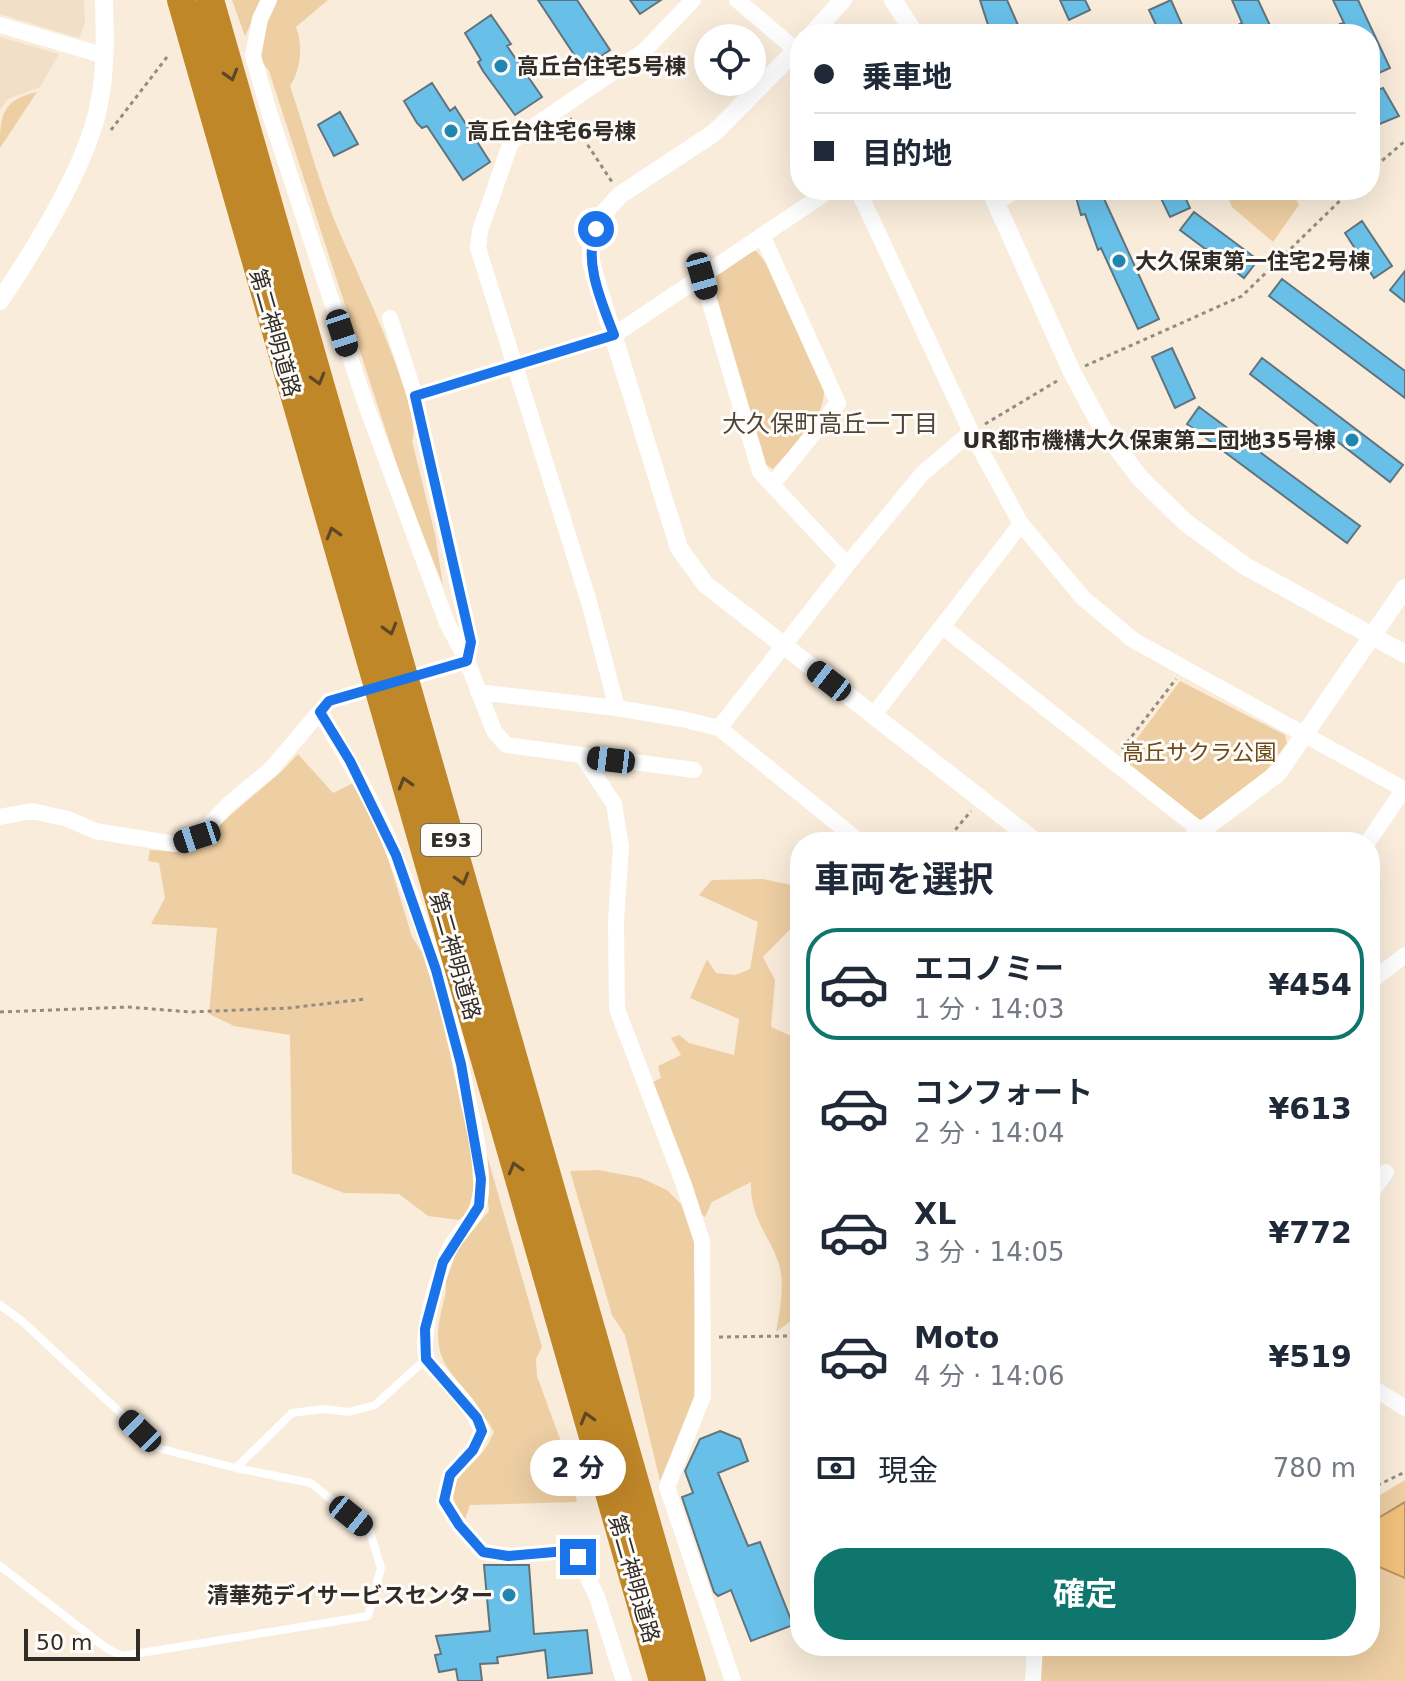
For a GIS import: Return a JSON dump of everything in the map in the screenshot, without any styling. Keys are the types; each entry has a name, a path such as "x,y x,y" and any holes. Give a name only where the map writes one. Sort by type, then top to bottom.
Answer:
{"highway":[{"name":"第二神明道路","path":"181,0 663,1681"},
{"name":"第二神明道路","path":"210,0 692,1681"}],"street":[{"path":"0,301 33,249 82,157 99,106 105,56 104,0"},
{"path":"269,0 260,19 253,56 269,112 365,402 447,623 458,663 478,692 494,731 506,745 694,770"},
{"path":"617,708 589,602 478,248 480,231 511,142 644,51 693,0"},
{"path":"737,0 790,44"},
{"path":"821,24 843,0"},
{"path":"893,0 909,24"},
{"path":"0,25 105,56"},
{"path":"790,61 714,133 620,195 602,215 591,242 591,261 679,548 705,584 1023,832"},
{"path":"415,396 614,335 815,200"},
{"path":"863,200 971,432 1021,524 1083,598 1133,640 1404,789 1375,832"},
{"path":"995,200 1072,372 1102,428 1140,478 1185,522 1245,566 1405,654"},
{"path":"762,235 838,403 772,485"},
{"path":"702,276 760,472 847,565"},
{"path":"0,817 32,811 68,819 95,831 175,844 197,837 230,803 271,769 325,706 458,663 471,642 415,396 390,318"},
{"path":"719,728 922,474 971,432"},
{"path":"873,716 1021,524"},
{"path":"1201,832 1278,773 1405,588"},
{"path":"943,627 1112,761 1189,832"},
{"path":"478,692 617,708 719,728 848,832"},
{"path":"325,706 396,855 436,970 461,1064 474,1131 481,1179 479,1206 443,1262 425,1329 426,1359 477,1418 482,1431 473,1450 450,1475 444,1501 459,1525 483,1552 508,1556 566,1551 578,1557 597,1597 624,1681"},
{"path":"583,757 614,804 621,847 616,921 617,1009 702,1241 703,1396 667,1487 733,1681"},
{"path":"1380,974 1405,955"},
{"path":"1380,1181 1386,1172"},
{"path":"1380,1392 1405,1408"},
{"path":"1033,1681 1034,1656"}],"lane":[{"path":"0,1305 22,1321 158,1448 311,1483 370,1532 381,1568 368,1616 122,1656 106,1648 0,1566"},
{"path":"236,1468 292,1413 323,1409 349,1412 375,1405 426,1359"}],"path":[{"path":"108,134 167,57"},
{"path":"564,107 620,195"},
{"path":"1380,162 1405,141"},
{"path":"971,432 1072,372 1242,296 1341,200"},
{"path":"1112,761 1185,668"},
{"path":"953,832 981,799"},
{"path":"0,1012 128,1007 190,1012 289,1008 365,999"},
{"path":"703,1337 790,1334"},
{"path":"1380,1484 1405,1472"}],"shaded area":[{"path":"0,0 84,0 85,23 79,38 0,14"},
{"path":"0,37 59,54 40,87 8,99 0,110"},
{"path":"1405,1502 1405,1578 1380,1567 1380,1517"}],"green space":[{"path":"232,0 262,0 245,36"},
{"path":"276,0 328,0 296,27 300,57 290,86 328,203 384,333 408,399 413,425 412,441 435,534 443,585 407,496 269,71 260,59 264,26"},
{"path":"37,92 0,148 5,111 16,100"},
{"path":"1229,200 1296,200 1299,205 1273,242 1232,207"},
{"path":"756,251 768,265 824,389 823,401 813,422 773,469 765,464 711,287 718,274"},
{"name":"高丘サクラ公園","path":"1180,681 1285,735 1287,743 1266,771 1203,820 1196,819 1120,761"},
{"path":"298,754 333,793 355,782 378,825 412,937 427,960 452,1047 475,1183 468,1212 459,1220 428,1216 399,1194 344,1193 292,1173 290,1035 234,1026 209,1014 217,928 151,924 165,898 159,863 148,861 150,850 180,852 206,841"},
{"path":"763,879 790,885 790,929 763,957 775,980 771,1027 790,1036 790,1322 776,1332 781,1272 753,1206 751,1182 712,1202 705,1217 698,1212 651,1083 661,1078 658,1066 681,1055 671,1038 679,1035 689,1043 734,1055 739,1019 690,998 707,959 716,973 735,975 750,969 758,922 699,895 712,880"},
{"path":"480,1131 542,1347 536,1359 537,1376 568,1461 577,1502 470,1505 465,1519 453,1497 453,1488 462,1473 485,1449 494,1432 447,1367 442,1358 438,1332 450,1264 489,1211"},
{"path":"598,1170 641,1178 667,1190 681,1204 696,1247 694,1398 660,1481 625,1335 612,1315 570,1171"},
{"path":"1405,1480 1405,1681 1040,1681 1041,1656 1380,1656 1380,1495"}],"building":[{"path":"538,0 577,0 610,50 583,68"},
{"path":"630,0 661,0 640,14"},
{"path":"980,0 1007,0 1018,24 988,24"},
{"path":"1060,0 1085,0 1090,10 1069,20"},
{"path":"1171,0 1182,24 1156,24 1149,10"},
{"path":"1232,0 1258,0 1269,24 1242,23"},
{"path":"1333,0 1358,0 1369,24 1340,24 1344,23"},
{"name":"高丘台住宅5号棟","path":"491,15 511,44 507,46 542,97 515,115 483,71 478,62 481,60 465,33"},
{"path":"1380,47 1390,68 1380,72"},
{"name":"高丘台住宅6号棟","path":"432,83 450,111 455,107 490,162 463,180 427,126 422,128 417,123 404,101"},
{"path":"1383,88 1399,116 1380,124 1380,89"},
{"path":"340,112 358,144 334,156 318,125"},
{"name":"大久保東第一住宅2号棟","path":"1077,200 1105,200 1159,319 1138,329 1101,248 1098,250 1085,214 1081,215"},
{"path":"1162,200 1186,200 1190,208 1170,217"},
{"path":"1194,212 1258,260 1244,278 1180,230"},
{"path":"1362,221 1392,266 1374,278 1345,233"},
{"path":"1405,271 1405,302 1390,290"},
{"path":"1282,279 1405,371 1405,398 1269,296"},
{"path":"1172,348 1195,398 1175,408 1152,357"},
{"name":"UR都市機構大久保東第二団地35号棟","path":"1262,358 1403,465 1390,482 1250,374"},
{"path":"1199,407 1360,526 1347,543 1187,424"},
{"path":"720,1431 740,1439 748,1461 718,1473 748,1546 760,1542 790,1617 790,1626 751,1641 731,1590 718,1596 714,1592 682,1497 693,1493 685,1471 700,1439"},
{"path":"484,1565 529,1565 534,1634 587,1630 592,1673 548,1678 545,1650 497,1657 498,1663 480,1664 482,1681 458,1681 456,1669 439,1672 435,1655 441,1654 436,1636 490,1631"}],"place":[{"name":"高丘台住宅5号棟","path":"501,66"},
{"name":"高丘台住宅6号棟","path":"451,131"},
{"name":"大久保東第一住宅2号棟","path":"1119,261"},
{"name":"UR都市機構大久保東第二団地35号棟","path":"1352,440"},
{"name":"清華苑デイサービスセンター","path":"509,1595"}],"district":[{"name":"大久保町高丘一丁目","path":"830,424"}],"route":[{"path":"578,1557 566,1551 508,1556 483,1552 459,1525 444,1501 450,1475 473,1450 482,1431 477,1418 426,1359 425,1329 443,1262 479,1206 481,1179 474,1131 461,1064 436,970 396,855 350,761 320,712 329,701 467,661 471,642 415,396 614,335 591,261 591,242 596,229"}]}
